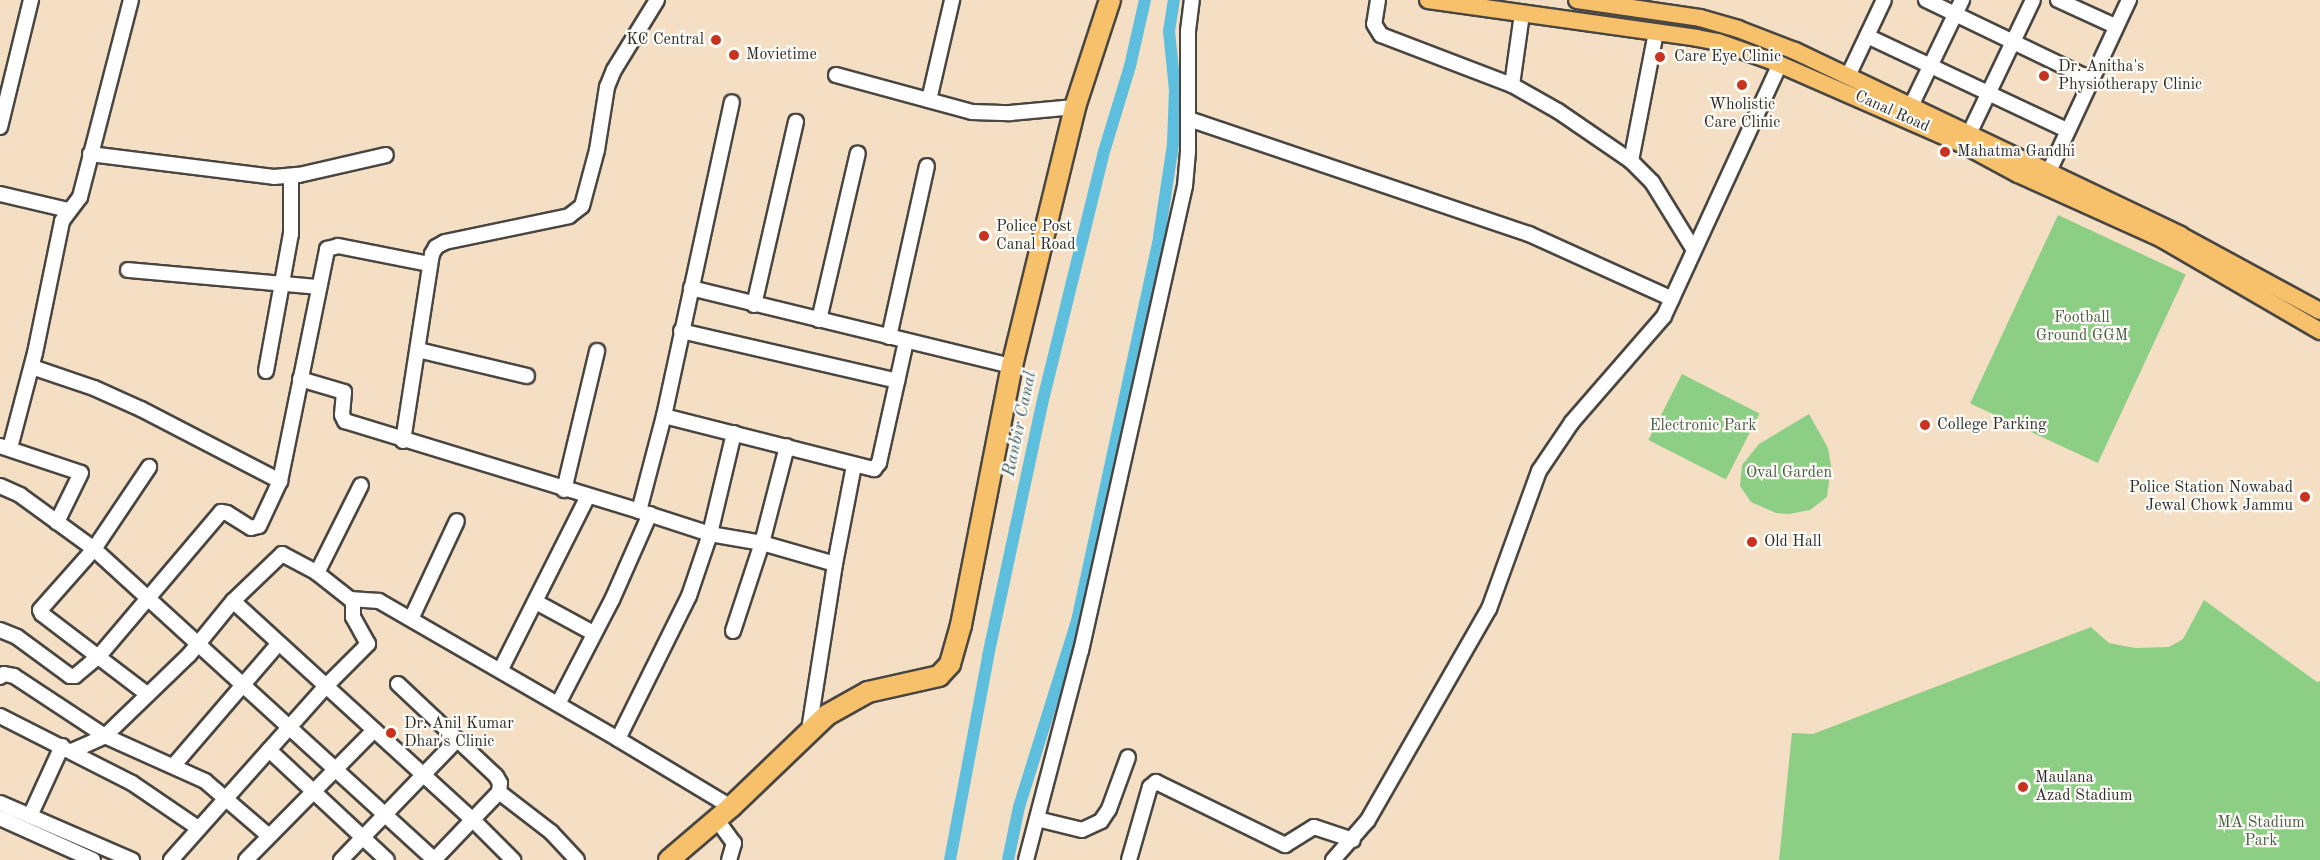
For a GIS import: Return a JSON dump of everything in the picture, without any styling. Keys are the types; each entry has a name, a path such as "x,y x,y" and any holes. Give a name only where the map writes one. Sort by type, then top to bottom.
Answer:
{"highway":[{"path":"669,860 726,824 809,730 827,715 868,692 939,676 950,664 961,624 1012,366 1075,107 1110,0"}],"main road":[{"name":"Canal Road","path":"1428,0 1718,42 1780,64 1964,145 2181,235 2320,311"},
{"name":"Canal Road","path":"1576,0 1715,22 1795,51 1970,134 2046,178 2162,238 2320,331"}],"street":[{"path":"0,127 31,0"},
{"path":"57,522 81,473 5,447 32,368 62,221 68,210 79,201 131,0"},
{"path":"403,441 429,264 436,247 445,242 569,216 576,212 585,200 610,80 657,0"},
{"path":"928,100 952,0"},
{"path":"1026,860 1081,651 1185,186 1189,119 1188,31 1192,0"},
{"path":"1378,0 1374,24 1381,35 1512,84 1558,111 1631,161 1652,182 1694,250"},
{"path":"1848,76 1884,0"},
{"path":"1926,0 2090,79"},
{"path":"1911,106 1962,0"},
{"path":"1970,134 2033,0"},
{"path":"2058,0 2115,26"},
{"path":"2046,178 2090,79 2129,0"},
{"path":"1512,84 1522,14"},
{"path":"1631,161 1656,32"},
{"path":"1867,36 2067,130"},
{"path":"1333,860 1353,840 1368,820 1489,609 1539,471 1566,429 1664,316 1780,64"},
{"path":"836,75 989,114 1075,107"},
{"path":"558,704 612,600 644,512 681,330 732,102"},
{"path":"1189,119 1528,234 1672,299"},
{"path":"754,305 796,122"},
{"path":"819,320 858,153"},
{"path":"90,154 254,176 291,176 386,155"},
{"path":"889,337 927,166"},
{"path":"266,371 291,234 291,176"},
{"path":"0,194 68,210"},
{"path":"0,630 17,637 73,676 78,675 99,656 150,598 221,512 227,513 251,528 259,526 280,481 325,254 332,246 429,264"},
{"path":"128,270 318,287"},
{"path":"691,288 1012,366"},
{"path":"681,330 897,381"},
{"path":"664,416 787,446 870,470 879,463 906,341"},
{"path":"418,350 527,376"},
{"path":"564,490 597,351"},
{"path":"32,368 94,387 280,481"},
{"path":"300,379 345,392 344,420 403,441 644,512 710,534 762,543 835,564"},
{"path":"618,739 689,596 710,534 734,433"},
{"path":"733,631 762,543 787,446"},
{"path":"809,730 835,564 854,465"},
{"path":"147,694 42,614 40,610 94,549 149,467"},
{"path":"317,573 361,485"},
{"path":"0,486 20,495 94,549 200,643 434,860 499,792 500,783 496,776 458,738 398,684"},
{"path":"501,669 588,496"},
{"path":"411,619 457,521"},
{"path":"30,816 67,748 105,736 200,643 233,601 282,554 317,573 353,600 375,599 501,669 618,739 726,824 734,844 729,860"},
{"path":"171,860 325,687 368,644 368,638 353,617 353,600"},
{"path":"233,601 473,820 513,860"},
{"path":"536,602 593,633"},
{"path":"174,765 278,644"},
{"path":"0,677 4,674 14,676 105,736 174,765 205,781 269,836"},
{"path":"0,716 67,748 101,770 132,783 198,828"},
{"path":"246,860 374,731"},
{"path":"341,860 458,738"},
{"path":"268,750 387,860"},
{"path":"1037,819 1082,830 1101,821 1109,808 1128,758"},
{"path":"1129,860 1150,787 1156,782 1285,845 1314,827 1353,840"},
{"path":"499,792 551,832 577,860"},
{"path":"0,802 132,860"},
{"path":"0,818 93,860"}],"green space":[{"name":"Football Ground GGM","path":"2058,215 2186,275 2098,463 1970,404"},
{"name":"Electronic Park","path":"1682,374 1760,413 1726,479 1648,440"},
{"name":"Oval Garden","path":"1809,414 1828,448 1831,466 1827,497 1810,510 1789,514 1776,513 1751,502 1740,486 1742,465 1759,444"},
{"name":"MA Stadium Park","path":"2204,600 2317,682 2320,681 2320,860 1779,860 1792,733 1813,734 2091,627 2109,643 2135,648 2169,647 2183,639"}],"waterway":[{"name":"Ranbir Canal","path":"950,860 988,656 1042,404 1103,155 1130,66 1145,0"},
{"name":"Ranbir Canal","path":"1008,860 1019,807 1077,621 1159,237 1173,144 1175,90 1169,31 1174,0"}],"place":[{"name":"KC Central","path":"716,40"},
{"name":"Movietime","path":"734,55"},
{"name":"Care Eye Clinic","path":"1660,57"},
{"name":"Dr. Anitha's Physiotherapy Clinic","path":"2044,76"},
{"name":"Wholistic Care Clinic","path":"1742,85"},
{"name":"Mahatma Gandhi","path":"1945,152"},
{"name":"Police Post Canal Road","path":"984,236"},
{"name":"College Parking","path":"1925,425"},
{"name":"Police Station Nowabad Jewal Chowk Jammu","path":"2305,497"},
{"name":"Old Hall","path":"1752,542"},
{"name":"Dr. Anil Kumar Dhar's Clinic","path":"391,733"},
{"name":"Maulana Azad Stadium","path":"2023,787"}]}
